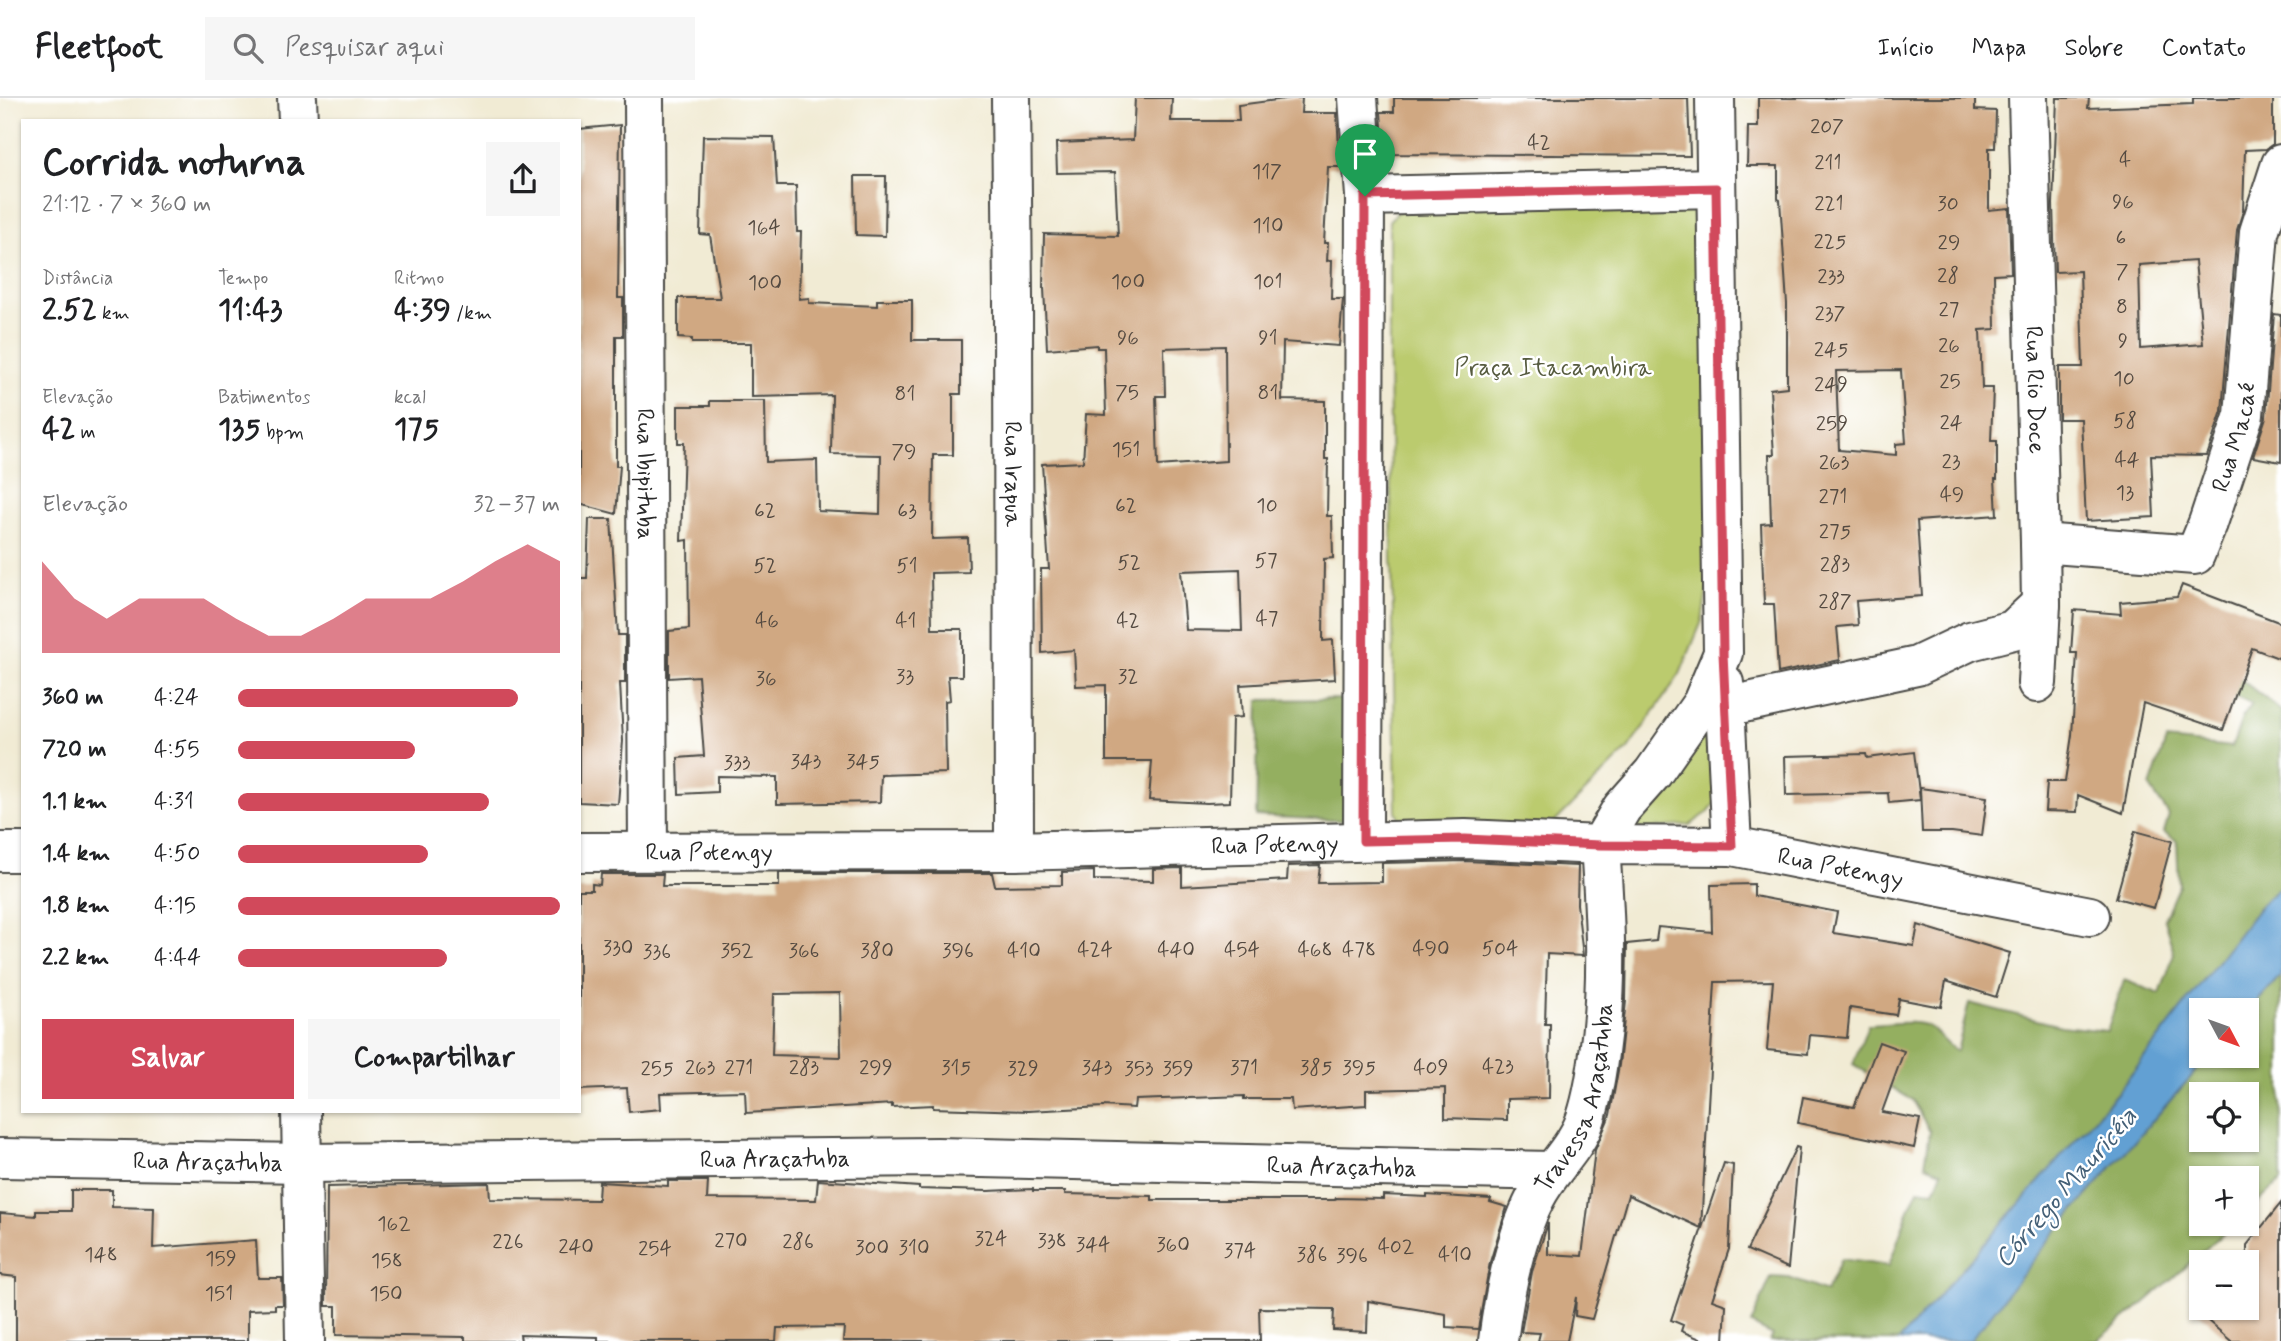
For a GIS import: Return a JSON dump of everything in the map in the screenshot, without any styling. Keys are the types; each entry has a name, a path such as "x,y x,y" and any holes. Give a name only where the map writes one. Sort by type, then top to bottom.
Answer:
{"street":[{"path":"297,98 298,119"},
{"name":"Rua Ibipituba","path":"644,98 649,850"},
{"name":"Rua Irapua","path":"1011,98 1014,851"},
{"path":"1358,98 1365,196 1363,841"},
{"path":"1715,98 1723,653 1732,846"},
{"name":"Rua Rio Doce","path":"2028,98 2041,604 2037,682"},
{"name":"Rua Macaé","path":"2040,543 2194,555 2208,523 2244,415 2259,232 2281,164"},
{"path":"1365,196 1716,188"},
{"path":"1725,707 1917,666 1970,641 2014,630 2041,604"},
{"path":"1600,845 1622,808 1653,773 1702,703 1723,653"},
{"name":"Rua Potengy","path":"581,852 1014,851 1465,839 1600,845 1732,846 2091,916"},
{"name":"Travessa Araçatuba","path":"1498,1341 1503,1299 1526,1218 1551,1171 1569,1150 1583,1126 1595,1079 1605,1010 1606,948 1600,845"},
{"path":"0,852 21,852"},
{"path":"301,1113 305,1341"},
{"name":"Rua Araçatuba","path":"0,1158 302,1163 937,1157 1551,1171"}],"green space":[{"name":"Praça Itacambira","path":"1716,201 1710,571 1702,621 1680,674 1628,749 1550,827 1403,827 1396,811 1389,221 1406,202"},
{"path":"2234,674 2281,711 2281,886 2261,905 2117,1093 1899,1341 1770,1341 1773,1335 1751,1324 1771,1277 1789,1278 1826,1292 1841,1259 1889,1266 1918,1189 1934,1191 1942,1171 1925,1165 1930,1131 1912,1100 1853,1064 1868,1025 1925,1025 1957,1051 1969,1003 2061,1026 2107,1031 2124,980 2160,994 2174,954 2164,919 2179,885 2177,841 2164,832 2169,815 2150,787 2166,740 2232,747 2242,718 2252,704 2219,690"},
{"path":"1352,699 1348,821 1256,816 1259,700"},
{"path":"1711,701 1720,797 1707,813 1690,825 1614,831 1682,768"},
{"path":"2281,975 2281,1181 2259,1202 2259,1166 2189,1166 2189,1236 2220,1236 2204,1250 2189,1250 2189,1264 2097,1341 1970,1341 2056,1231 2199,1068 2259,1068 2259,1000"}],"water":[{"path":"2281,886 2281,975 2259,1000 2190,998 2261,905"},
{"name":"Córrego Mauricéia","path":"2189,999 2189,1068 2199,1068 2056,1231 1970,1341 1899,1341 2117,1093"}],"building":[{"path":"1135,98 1172,98 1171,121 1239,121 1238,105 1292,98 1302,98 1301,113 1337,113 1340,167 1328,167 1324,243 1328,243 1327,261 1332,260 1331,299 1343,299 1339,346 1283,342 1282,400 1325,401 1327,516 1332,516 1333,558 1324,559 1323,641 1333,640 1335,679 1240,685 1242,717 1232,718 1230,802 1149,800 1152,761 1106,761 1106,685 1076,686 1074,650 1042,653 1041,569 1049,569 1042,464 1083,462 1086,414 1106,415 1104,348 1097,348 1097,345 1047,349 1043,288 1044,234 1118,236 1115,172 1057,173 1056,143 1133,140","holes":["1225,346 1226,461 1158,466 1156,396 1165,396 1164,348","1240,569 1242,631 1186,630 1181,571"]},
{"path":"1394,98 1688,98 1690,156 1384,154 1381,112 1394,112"},
{"path":"1758,98 1975,98 1975,110 1996,111 1995,148 1989,148 1989,210 2009,208 2011,273 1994,274 1995,329 1980,330 1982,388 1993,388 1991,441 1997,441 1997,515 1917,521 1922,596 1856,601 1858,625 1837,627 1840,660 1778,673 1774,604 1764,604 1761,524 1771,523 1769,455 1774,455 1770,389 1787,387 1787,304 1778,199 1778,166 1747,166 1748,127 1758,127","holes":["1901,370 1906,443 1896,444 1896,455 1839,450 1836,371"]},
{"path":"2057,98 2089,98 2088,108 2193,104 2193,98 2273,98 2273,144 2266,149 2245,150 2243,211 2237,230 2222,411 2207,456 2151,455 2154,517 2086,521 2081,419 2059,419 2059,367 2083,367 2080,271 2055,272 2053,204","holes":["2195,261 2203,344 2141,349 2139,265"]},
{"path":"620,125 618,298 623,298 623,336 616,336 616,466 620,466 616,514 581,505 581,129"},
{"path":"703,136 774,137 777,186 796,186 797,232 801,232 799,299 809,298 809,303 877,306 877,300 912,300 912,340 961,340 961,394 953,394 953,455 933,455 932,539 968,538 969,572 931,573 932,629 962,629 962,676 948,676 950,700 945,701 946,773 881,775 880,802 777,804 777,777 717,776 717,792 679,794 678,758 704,756 698,676 669,678 669,631 689,629 688,540 681,541 684,443 678,443 678,406 710,406 710,401 765,401 766,462 817,460 818,511 880,514 881,455 831,454 832,395 751,397 751,343 692,343 692,339 678,338 678,298 720,298 710,235 700,234"},
{"path":"855,176 886,176 885,236 856,235"},
{"path":"2274,314 2281,315 2281,462 2253,457 2266,417"},
{"path":"589,519 611,519 618,635 625,635 625,683 620,683 623,741 618,804 581,802 581,578 587,578"},
{"path":"2182,585 2281,623 2281,659 2252,648 2223,730 2143,703 2123,813 2078,795 2077,812 2045,811 2047,782 2065,782 2072,735 2077,653 2071,653 2074,610 2121,614 2120,602 2177,597"},
{"path":"1914,752 1920,800 1889,803 1888,793 1786,795 1785,756 1866,754 1867,758"},
{"path":"1920,788 1987,797 1982,836 1922,832"},
{"path":"2135,831 2172,841 2154,908 2116,898"},
{"path":"1465,861 1578,866 1577,904 1583,956 1547,954 1545,1024 1550,1024 1549,1098 1507,1099 1507,1120 1445,1118 1445,1088 1366,1090 1366,1105 1292,1110 1291,1099 1244,1099 1244,1096 1135,1100 1134,1108 1103,1106 1028,1111 933,1108 933,1105 892,1107 892,1104 746,1113 745,1091 660,1093 661,1109 629,1112 627,1088 581,1090 581,890 592,890 592,884 600,885 601,874 663,874 662,886 779,886 779,873 992,873 995,886 1062,885 1062,872 1094,871 1094,880 1153,881 1153,869 1182,868 1182,886 1287,880 1288,866 1320,865 1318,883 1382,882 1382,863","holes":["840,993 841,1057 772,1055 774,994"]},
{"path":"1754,884 1754,896 1837,912 1833,933 1914,946 1918,925 2010,953 1996,997 1946,981 1941,1007 1899,999 1896,1015 1850,1008 1847,1038 1810,1035 1808,1054 1767,1050 1773,981 1715,982 1701,1228 1628,1195 1592,1319 1575,1316 1576,1297 1567,1341 1538,1341 1540,1333 1521,1332 1532,1272 1548,1223 1548,1254 1582,1256 1595,1150 1610,1115 1619,1065 1626,1001 1627,944 1656,941 1658,927 1712,932 1711,885"},
{"path":"1879,1042 1904,1051 1882,1112 1920,1119 1914,1148 1798,1123 1803,1097 1854,1107"},
{"path":"1796,1147 1799,1148 1788,1268 1747,1250"},
{"path":"1724,1163 1733,1165 1729,1249 1712,1300 1726,1305 1724,1341 1705,1341 1681,1331 1683,1325 1671,1320"},
{"path":"818,1180 919,1189 1033,1189 1065,1191 1065,1194 1152,1196 1152,1200 1335,1200 1383,1199 1383,1195 1427,1195 1491,1199 1490,1202 1507,1207 1490,1262 1478,1329 1446,1327 1446,1314 1368,1301 1367,1332 1333,1330 1334,1309 1259,1308 1260,1341 843,1341 844,1327 777,1328 776,1341 598,1341 598,1337 520,1335 521,1341 465,1341 465,1337 336,1335 336,1306 326,1306 327,1187 489,1183 490,1199 598,1200 599,1182 668,1186 668,1181 708,1181 707,1199 816,1200"},
{"path":"71,1190 112,1190 112,1207 154,1208 153,1248 256,1240 258,1278 282,1278 283,1305 275,1305 275,1309 248,1310 248,1341 16,1341 16,1277 0,1275 0,1213 36,1216 36,1211 71,1211"},
{"path":"2281,1203 2281,1341 2231,1341 2207,1320 2259,1320 2259,1250 2247,1250 2247,1245 2254,1236 2259,1236 2259,1230"}],"route":[{"path":"1716,188 1723,653 1732,846 1600,845 1465,839 1363,841 1365,196 1716,188"}]}
